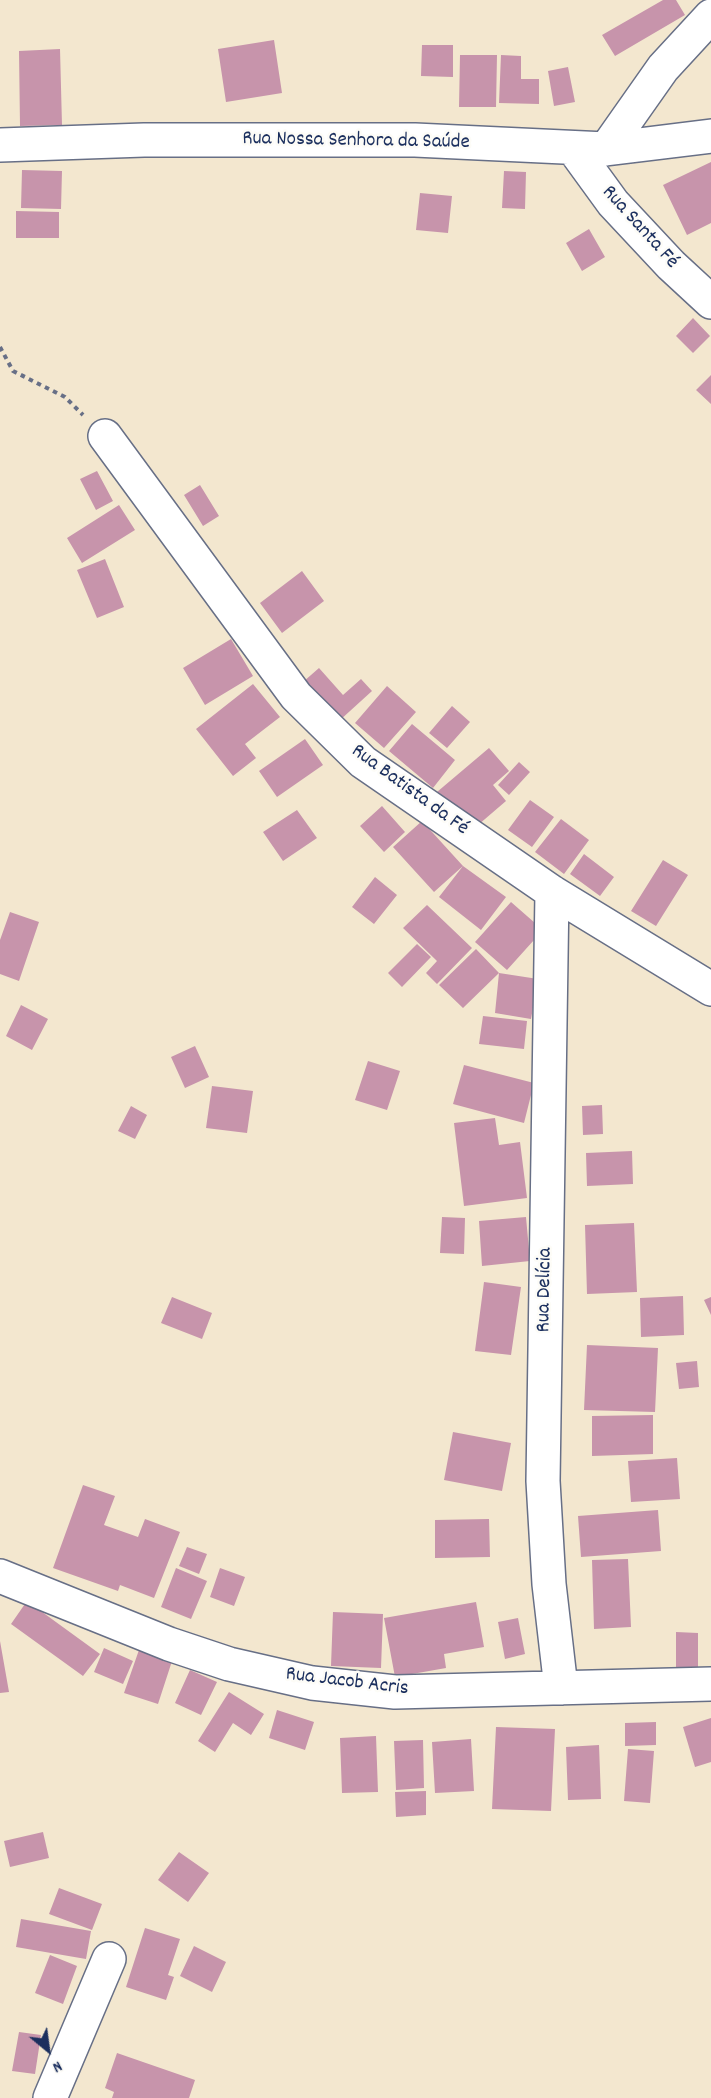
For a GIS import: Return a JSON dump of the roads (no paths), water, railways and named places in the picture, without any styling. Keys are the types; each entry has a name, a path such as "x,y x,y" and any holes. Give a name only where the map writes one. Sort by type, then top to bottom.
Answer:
{"street":[{"path":"606,148 663,68 711,16"},
{"name":"Rua Nossa Senhora da Saúde","path":"0,145 144,141 415,141 606,148 711,136"},
{"name":"Rua Santa Fé","path":"573,148 613,203 671,265 711,302"},
{"name":"Rua Batista da Fé","path":"105,436 296,696 363,762 552,892 711,989"},
{"name":"Rua Delícia","path":"552,892 543,1481 549,1584 561,1688"},
{"name":"Rua Jacob Acris","path":"0,1576 229,1665 312,1683 395,1692 711,1684"},
{"path":"50,2098 109,1959"}]}
